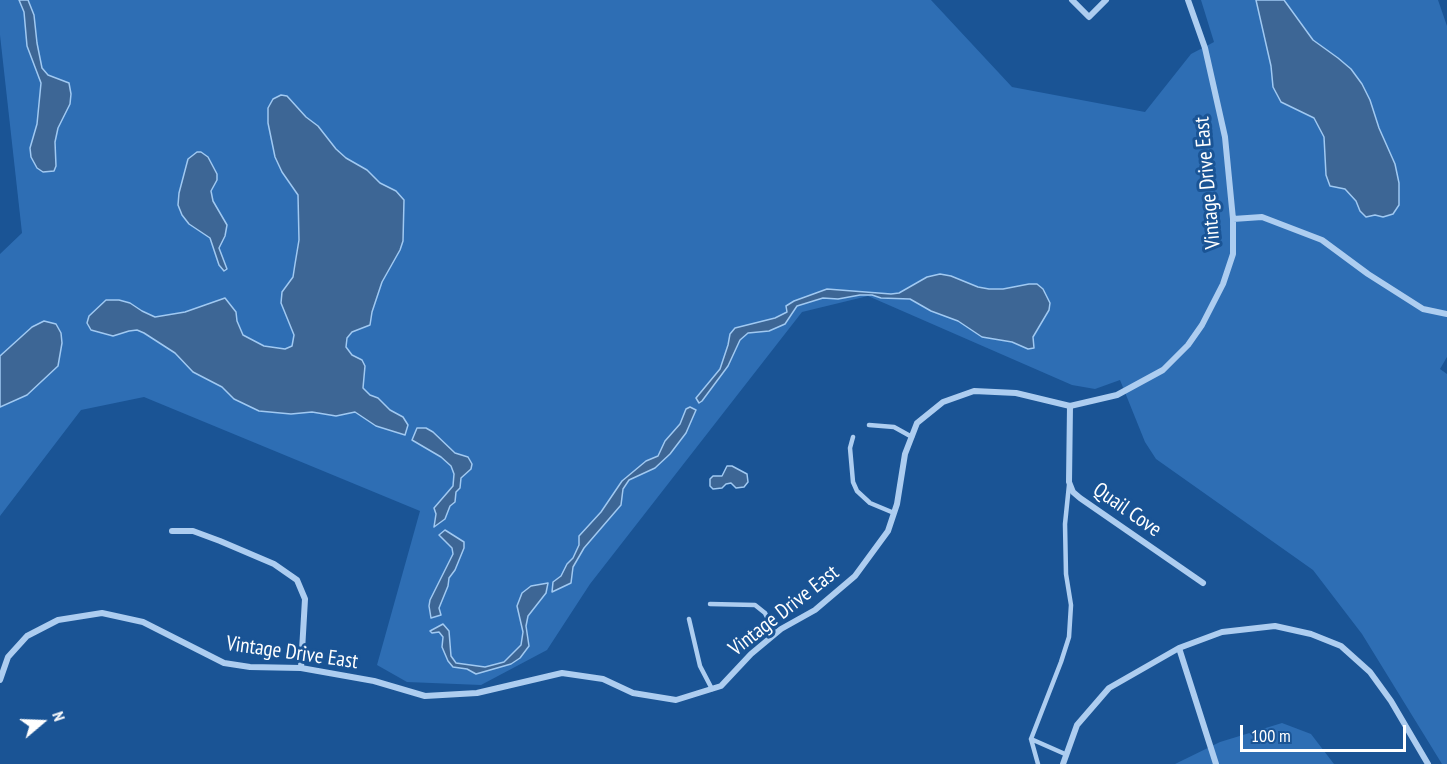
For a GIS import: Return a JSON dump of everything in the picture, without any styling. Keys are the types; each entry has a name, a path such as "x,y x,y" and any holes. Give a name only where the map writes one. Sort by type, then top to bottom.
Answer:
{"street":[{"path":"1071,0 1089,17 1106,0"},
{"name":"Vintage Drive East","path":"0,680 8,657 27,636 58,620 102,613 143,622 224,663 250,667 301,668 374,681 425,696 477,693 562,673 603,678 633,693 676,700 721,686 751,654 775,634 815,610 855,576 888,531 906,454 917,423 943,402 974,391 1016,393 1070,406 1117,395 1163,370 1188,345 1202,325 1223,284 1233,254 1233,219 1225,137 1205,48 1188,0"},
{"path":"1233,219 1262,217 1322,240 1368,274 1423,309 1447,314"},
{"name":"Quail Cove","path":"1070,406 1069,482 1073,492 1203,583"},
{"path":"172,531 193,531 220,541 274,564 297,580 305,599 301,668"},
{"path":"1062,764 1077,725 1109,688 1179,648 1222,632 1275,626 1311,634 1341,646 1370,672 1391,701 1428,764"},
{"path":"1179,648 1216,764"}],"lane":[{"path":"869,425 894,427 912,437"},
{"path":"853,437 850,448 853,482 857,491 870,503 894,513"},
{"path":"1038,764 1030,739 1069,637 1071,604 1066,574 1065,524 1069,482"},
{"path":"710,604 755,605 765,613 775,634"},
{"path":"689,619 699,666 712,689"},
{"path":"1030,739 1065,754"}],"shaded area":[{"path":"0,0 931,0 1012,87 1145,112 1191,54 1214,42 1201,0 1438,0 1447,26 1447,357 1440,369 1447,374 1447,764 1442,764 1362,634 1313,570 1156,459 1145,442 1120,380 1095,389 1072,385 868,296 802,312 590,584 547,650 481,685 407,682 377,665 420,511 144,397 81,410 0,516 0,254 22,233 0,35"},
{"path":"19,0 28,0 34,15 42,68 48,75 69,83 70,104 58,128 54,171 43,172 37,168 31,157 30,148 37,124 41,83 27,46 24,12"},
{"path":"1256,0 1284,0 1313,40 1351,69 1362,84 1395,164 1399,183 1399,205 1393,214 1383,217 1375,215 1366,217 1345,189 1330,186 1326,175 1324,137 1314,118 1281,102 1273,87 1271,66"},
{"path":"281,95 287,96 306,117 318,126 346,158 367,170 380,183 396,191 404,200 403,241 400,250 382,282 370,325 352,332 347,338 346,347 352,355 362,360 365,366 363,388 390,410 403,417 408,425 405,435 376,426 355,412 336,416 312,412 291,414 259,411 234,399 222,387 193,372 175,353 144,333 137,330 113,336 91,330 87,323 89,316 106,300 130,303 155,317 185,312 225,298 236,312 243,335 264,346 285,349 292,346 294,335 281,303 282,292 293,277 299,240 298,195 275,157 268,123 268,108 273,99"},
{"path":"197,152 208,157 217,174 217,180 211,191 213,201 227,225 219,248 227,269 224,271 219,265 210,238 189,224 178,205 188,159"},
{"path":"940,274 989,289 1037,284 1043,289 1050,303 1049,310 1033,337 1034,348 1028,349 1012,342 982,337 958,321 931,311 910,299 881,298 872,295 838,299 823,298 797,306 785,324 769,331 748,333 740,340 728,366 702,401 699,403 696,398 720,369 730,334 735,328 775,318 787,312 786,306 794,301 827,289 899,293 927,277"},
{"path":"44,321 56,324 61,333 62,343 58,366 27,395 0,407 0,356 32,327"},
{"path":"690,407 696,410 686,433 670,454 655,468 629,480 623,489 621,505 584,548 573,567 571,583 552,592 553,582 561,576 573,558 579,545 579,536 601,512 622,481 646,461 658,456 665,441 680,424 686,409"},
{"path":"417,428 426,428 433,432 455,453 468,457 472,464 471,469 461,478 455,502 450,506 445,519 434,527 436,514 434,508 453,486 454,474 451,466 441,457 412,440"},
{"path":"727,466 732,466 747,474 748,482 744,487 736,488 731,483 722,488 713,489 710,486 710,479 713,476 722,476"},
{"path":"445,530 464,542 464,548 449,578 439,608 441,615 431,618 430,600 453,554 452,548 439,535"},
{"path":"548,583 546,593 528,616 526,626 529,646 520,658 511,664 476,674 467,669 453,667 442,647 443,637 439,632 430,631 443,624 449,631 451,656 456,663 485,667 504,662 521,645 523,632 517,606 522,593 531,586"},
{"path":"1282,723 1311,734 1334,764 1175,764 1220,742"}]}
